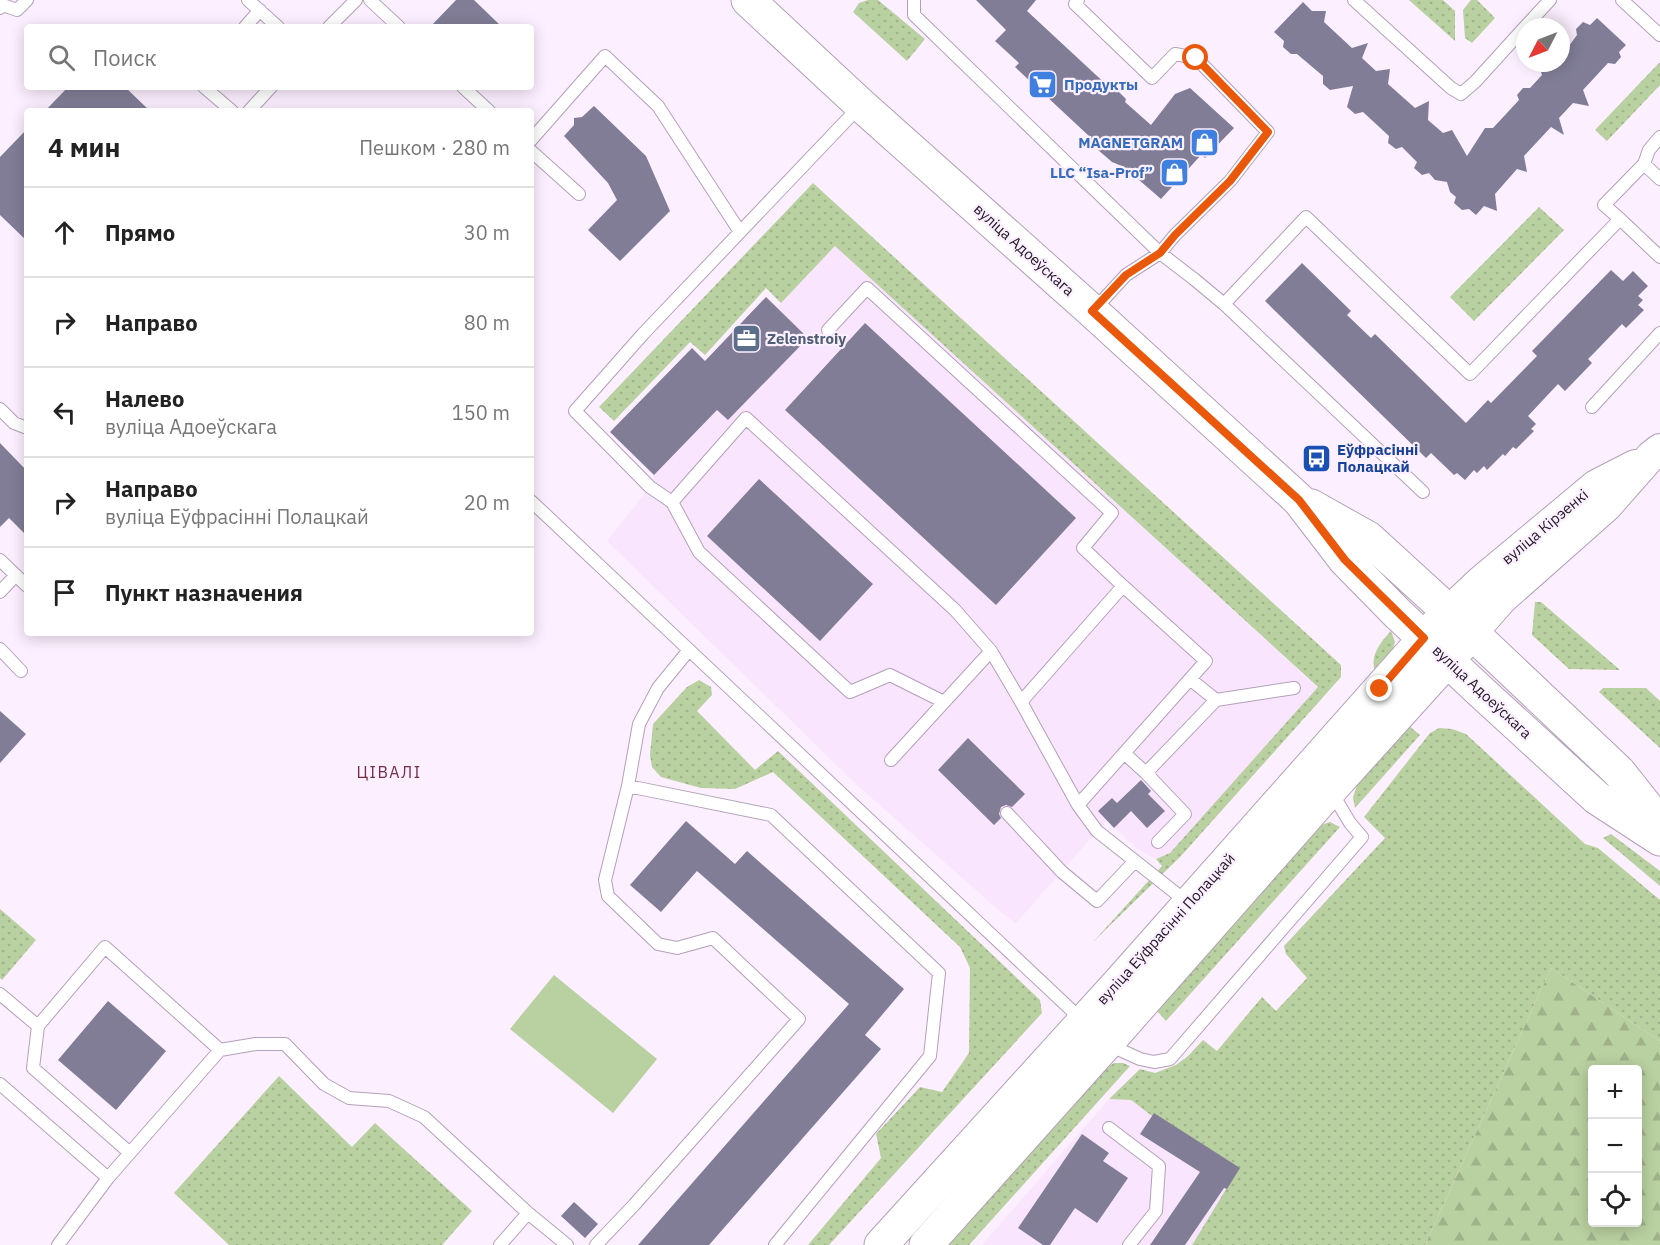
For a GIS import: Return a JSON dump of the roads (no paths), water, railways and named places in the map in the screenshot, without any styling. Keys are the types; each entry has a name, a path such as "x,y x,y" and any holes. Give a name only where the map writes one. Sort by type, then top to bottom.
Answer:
{"main road":[{"name":"вуліца Адоеўскага","path":"754,2 861,105 1299,500 1345,560 1436,649 1597,798 1660,839"},
{"name":"вуліца Адоеўскага","path":"1299,500 1368,538 1461,622 1619,772 1660,824"},
{"name":"вуліца Еўфрасінні Полацкай","path":"926,1245 1094,1033 1189,904 1461,622"},
{"name":"вуліца Еўфрасінні Полацкай","path":"882,1245 1094,1033 1330,790 1436,649"}],"street":[{"name":"вуліца Кірэенкі","path":"1461,622 1482,580 1596,485 1656,453"}],"lane":[{"path":"0,8 3,5 17,10 27,0"},
{"path":"248,0 275,24"},
{"path":"331,24 356,0"},
{"path":"370,0 396,24"},
{"path":"914,0 914,15 1160,253 1224,304 1423,492"},
{"path":"1078,0 1075,4 1152,78 1175,54 1196,58 1268,132 1230,181 1160,253 1126,275 1092,311"},
{"path":"1354,0 1461,94 1516,37"},
{"path":"1533,18 1550,0"},
{"path":"1622,0 1660,35"},
{"path":"248,24 260,10"},
{"path":"534,137 605,56 658,106 740,232"},
{"path":"208,90 228,108"},
{"path":"252,108 268,90"},
{"path":"466,90 486,108"},
{"path":"861,105 643,334 575,411 650,487 672,502 699,552 850,692 890,675 944,702"},
{"path":"1660,137 1649,150 1644,164 1604,205 1660,257"},
{"path":"534,154 579,194"},
{"path":"1644,164 1660,179"},
{"path":"1224,304 1306,217 1470,374 1620,219"},
{"path":"828,330 867,288 1112,513 1083,548 1206,661 1078,805"},
{"path":"1592,407 1660,333"},
{"path":"0,409 15,423 24,427"},
{"path":"672,502 746,418 955,610 991,651 1078,805 1097,831 1189,904"},
{"path":"534,504 1094,1033 1140,1059 1154,1062 1170,1059 1362,837 1330,790"},
{"path":"0,560 24,582"},
{"path":"0,592 16,575"},
{"path":"1021,702 1123,586"},
{"path":"0,649 21,671"},
{"path":"596,1245 799,1019 713,938 677,948 658,944 608,896 605,880 628,786 639,724 658,688 689,650"},
{"path":"891,760 991,651"},
{"path":"1190,679 1216,700"},
{"path":"1146,773 1216,700 1294,688"},
{"path":"1124,753 1185,814 1158,842"},
{"path":"628,786 771,815 939,973 930,1056 775,1245"},
{"path":"1006,813 1062,872 1097,901 1135,861"},
{"path":"130,1153 33,1068 38,1026 105,947 220,1050"},
{"path":"0,994 38,1026"},
{"path":"58,1245 108,1178 220,1050 256,1044 285,1044 324,1084 349,1098 389,1101 424,1117 528,1213 567,1245"},
{"path":"0,1084 108,1178"},
{"path":"1108,1128 1159,1166 1156,1211 1129,1245"},
{"path":"500,1245 528,1213"}],"place":[{"name":"Продукты","path":"1043,85"},
{"name":"MAGNETGRAM","path":"1204,143"},
{"name":"LLC “Isa-Prof”","path":"1174,173"},
{"name":"Zelenstroiy","path":"746,339"},
{"name":"Еўфрасінні Полацкай","path":"1316,459"}],"district":[{"name":"ЦІВАЛІ","path":"389,772"}]}
